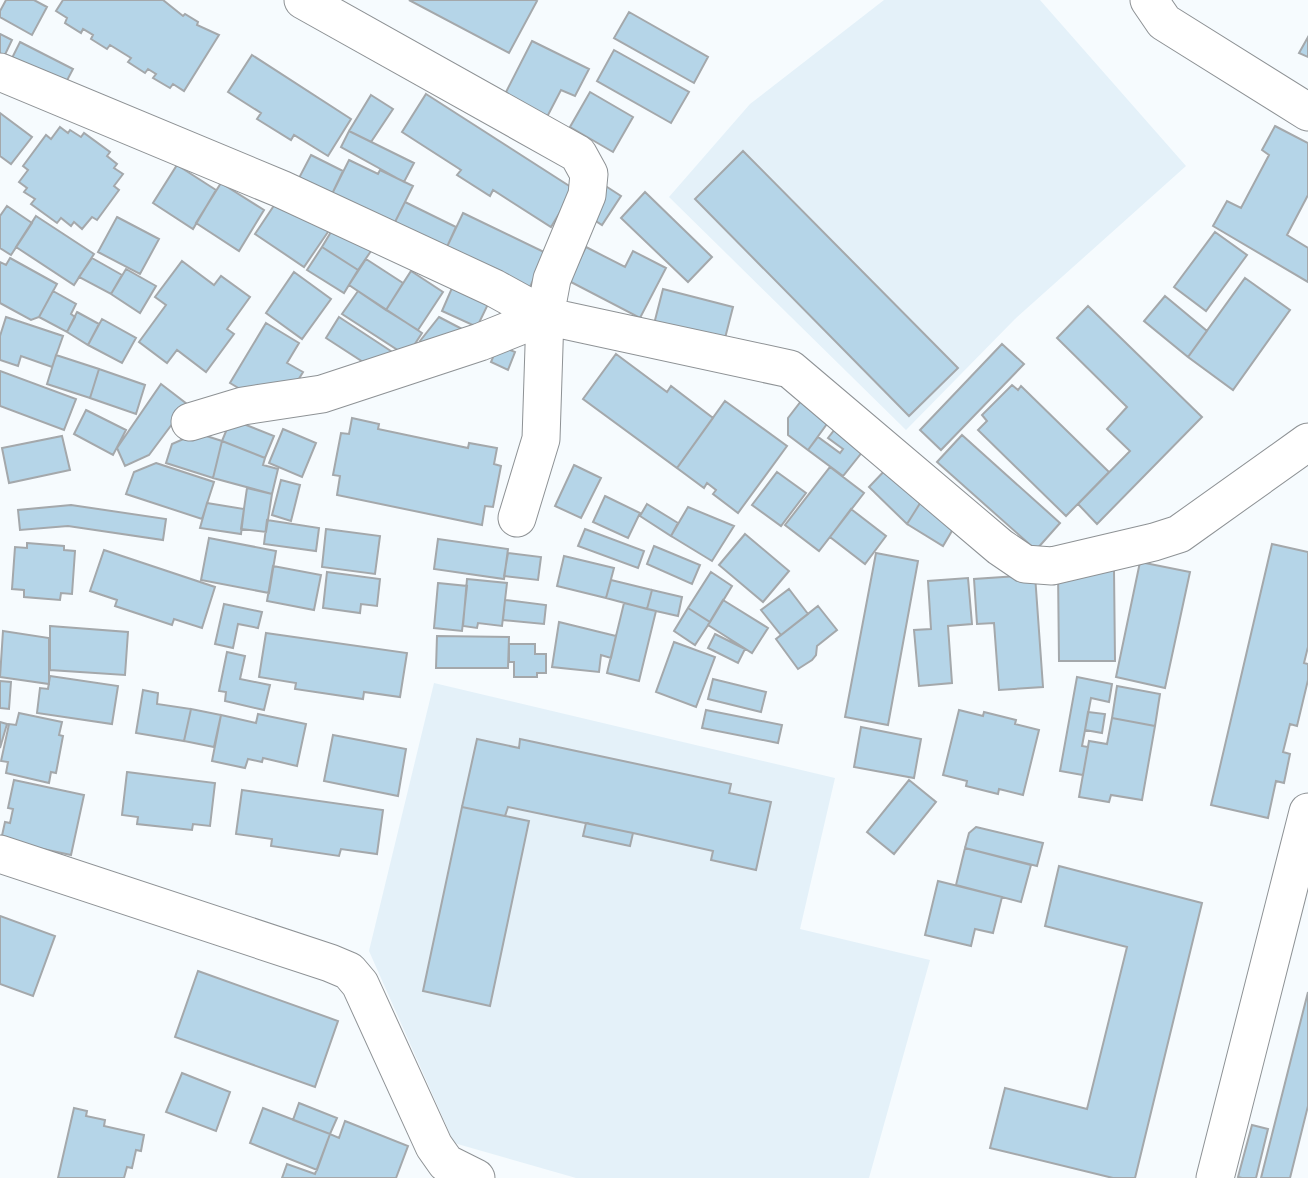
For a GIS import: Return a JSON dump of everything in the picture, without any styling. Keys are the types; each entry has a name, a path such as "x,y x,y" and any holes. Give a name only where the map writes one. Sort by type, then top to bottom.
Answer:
{"street":[{"path":"303,0 578,154 589,174 587,195 552,279 545,316 541,439 517,518"},
{"path":"1149,0 1164,22 1308,112"},
{"path":"0,72 281,189 494,288 545,316 790,369 1000,547 1025,564 1052,566 1179,534 1308,442"},
{"path":"190,422 243,406 322,394 480,342 545,316"},
{"path":"1215,1178 1308,812"},
{"path":"0,854 349,971 372,1007 434,1146 446,1163 476,1178"}],"shaded area":[{"path":"884,0 1040,0 1186,166 1015,319 906,430 669,197 750,104"},
{"path":"434,683 835,778 800,929 930,960 869,1178 576,1178 454,1143 369,951"}],"building":[{"path":"6,0 34,0 47,7 32,35 0,17"},
{"path":"63,0 163,0 183,16 185,14 198,22 197,25 219,35 184,91 173,84 170,88 153,78 156,74 148,69 145,73 128,62 131,58 110,45 107,49 91,39 93,35 83,29 81,33 65,23 67,18 56,11"},
{"path":"409,0 535,0 537,1 509,53"},
{"path":"629,12 708,57 694,83 614,38"},
{"path":"0,34 12,40 1,63 0,63"},
{"path":"1308,37 1308,57 1299,53"},
{"path":"532,41 589,69 575,96 561,90 547,117 504,96"},
{"path":"20,42 73,69 62,90 9,64"},
{"path":"614,50 689,92 671,123 597,81"},
{"path":"252,55 351,119 328,156 294,135 291,140 257,119 261,113 228,92"},
{"path":"590,92 633,117 613,152 570,127"},
{"path":"426,94 574,189 551,227 493,190 490,196 457,175 461,170 402,132"},
{"path":"371,95 393,109 371,142 349,131"},
{"path":"0,113 32,137 11,164 0,156"},
{"path":"1275,126 1308,143 1308,195 1287,235 1308,248 1308,282 1213,226 1227,201 1241,208 1269,155 1262,150"},
{"path":"60,127 81,137 84,133 110,152 107,156 117,164 114,168 123,174 114,186 119,190 97,220 92,217 82,229 74,222 71,226 61,218 57,223 31,204 35,199 24,192 27,188 19,182 28,170 23,166 46,135 51,139"},
{"path":"349,131 414,163 404,182 341,147"},
{"path":"743,151 958,368 909,416 695,199"},
{"path":"311,155 343,171 332,194 299,178"},
{"path":"349,160 378,174 380,170 413,186 394,224 332,194"},
{"path":"177,165 216,190 193,229 153,203"},
{"path":"221,183 264,210 239,251 196,223"},
{"path":"604,185 621,196 602,225 585,214"},
{"path":"645,192 712,257 688,282 621,218"},
{"path":"405,202 456,227 446,249 394,224"},
{"path":"275,204 330,229 304,267 255,234"},
{"path":"7,206 32,223 11,255 0,248 0,216"},
{"path":"463,213 546,253 529,289 446,249"},
{"path":"36,216 94,254 74,285 16,247"},
{"path":"117,217 159,239 140,274 98,252"},
{"path":"334,227 371,251 358,270 322,247"},
{"path":"1215,232 1247,255 1206,311 1174,287"},
{"path":"322,247 358,270 344,293 307,270"},
{"path":"586,247 625,267 633,251 666,268 640,318 569,281"},
{"path":"10,258 57,284 39,317 31,320 0,303 0,262 6,265"},
{"path":"92,258 122,275 111,294 79,277"},
{"path":"366,259 403,283 386,310 349,285"},
{"path":"182,261 214,285 221,276 250,297 227,329 234,334 206,372 177,350 167,363 139,342 166,305 155,297"},
{"path":"126,269 156,286 140,313 111,294"},
{"path":"411,271 443,292 418,330 386,310"},
{"path":"294,272 331,299 302,339 266,313"},
{"path":"1245,278 1290,310 1233,390 1188,357"},
{"path":"455,281 491,298 477,327 442,311"},
{"path":"663,289 733,307 724,342 654,324"},
{"path":"53,291 76,304 71,314 75,317 67,332 39,317"},
{"path":"358,291 422,333 407,356 342,314"},
{"path":"1165,296 1207,331 1188,357 1144,321"},
{"path":"1088,306 1202,417 1097,524 1078,504 1130,451 1107,429 1127,407 1057,338"},
{"path":"77,312 99,324 88,345 67,332"},
{"path":"6,317 63,336 52,367 21,356 18,366 0,360 0,336"},
{"path":"339,317 400,357 374,369 326,338"},
{"path":"439,317 462,329 433,350 420,341"},
{"path":"102,319 136,338 122,363 88,345"},
{"path":"266,323 299,343 287,363 303,372 297,382 272,393 258,385 252,396 230,383"},
{"path":"1002,344 1024,364 941,450 920,430"},
{"path":"498,345 515,352 508,370 491,362"},
{"path":"616,354 667,392 671,386 713,418 677,468 583,399"},
{"path":"56,355 99,369 90,398 47,384"},
{"path":"99,369 145,385 136,414 90,398"},
{"path":"0,371 76,399 64,430 0,406"},
{"path":"161,384 187,404 149,455 125,466 117,448"},
{"path":"1012,385 1018,390 1021,386 1109,472 1066,516 978,430 987,421 982,415"},
{"path":"805,396 832,417 808,450 788,435 788,418"},
{"path":"725,401 787,446 738,513 713,494 716,490 707,483 704,488 677,468"},
{"path":"86,410 126,430 113,455 74,434"},
{"path":"352,418 379,424 378,429 468,448 469,443 497,448 494,464 501,466 493,507 485,506 482,525 337,495 340,476 333,475 341,433 349,434"},
{"path":"231,419 274,436 265,458 222,441"},
{"path":"839,424 867,446 843,476 808,450 818,437 840,453 843,449 828,438"},
{"path":"283,429 316,443 302,477 269,463"},
{"path":"197,433 222,441 213,478 166,463 172,444"},
{"path":"962,435 1060,523 1036,550 937,462"},
{"path":"62,436 70,470 9,483 2,448"},
{"path":"222,441 265,458 263,465 278,469 272,494 213,478"},
{"path":"156,463 214,482 202,519 126,494 134,472"},
{"path":"574,465 601,478 581,518 555,506"},
{"path":"890,465 924,497 907,524 869,487"},
{"path":"830,467 864,493 819,551 785,525"},
{"path":"777,472 806,493 781,526 752,505"},
{"path":"281,480 300,485 291,521 272,515"},
{"path":"247,488 272,494 266,532 241,529"},
{"path":"605,496 640,513 628,538 593,522"},
{"path":"924,497 959,519 943,546 907,524"},
{"path":"207,503 244,509 241,534 200,528"},
{"path":"647,504 678,523 671,536 640,516"},
{"path":"71,505 166,519 163,540 68,526 20,530 18,510"},
{"path":"688,507 734,526 712,561 671,536"},
{"path":"851,509 886,536 865,564 830,537"},
{"path":"267,520 319,528 316,551 264,544"},
{"path":"326,529 380,536 375,574 322,567"},
{"path":"585,529 644,551 638,568 578,546"},
{"path":"745,534 789,571 763,602 719,565"},
{"path":"209,538 276,551 269,593 201,580"},
{"path":"438,539 508,549 504,579 434,569"},
{"path":"27,543 64,546 64,550 75,551 72,594 61,593 60,600 24,597 24,590 12,589 15,547 27,548"},
{"path":"1272,544 1308,552 1308,647 1304,663 1308,664 1308,680 1297,726 1290,724 1283,752 1290,754 1284,783 1276,781 1268,818 1211,805"},
{"path":"654,546 700,565 692,584 647,564"},
{"path":"104,550 215,587 202,628 174,619 172,625 115,606 117,600 90,591"},
{"path":"508,553 541,557 538,580 504,576"},
{"path":"876,553 918,561 888,725 845,717"},
{"path":"564,556 614,568 606,598 557,586"},
{"path":"1140,562 1190,572 1165,688 1116,677"},
{"path":"273,566 321,575 314,610 267,601"},
{"path":"1058,570 1114,570 1115,661 1059,661"},
{"path":"327,572 380,579 377,606 361,604 360,613 323,608"},
{"path":"711,572 732,586 710,622 688,608"},
{"path":"1035,575 1043,687 999,690 994,623 977,624 974,579"},
{"path":"968,578 972,624 948,626 952,683 919,686 914,630 931,629 928,581"},
{"path":"467,579 507,583 502,626 478,623 477,628 463,626"},
{"path":"611,580 652,590 647,609 606,598"},
{"path":"438,583 467,586 462,631 434,628"},
{"path":"789,589 808,614 781,635 761,610"},
{"path":"652,590 682,597 678,616 647,609"},
{"path":"505,600 546,605 544,624 503,620"},
{"path":"723,600 768,628 752,653 708,625"},
{"path":"624,603 656,611 639,681 607,673"},
{"path":"224,604 262,612 258,628 238,624 233,648 215,644"},
{"path":"818,606 837,630 817,646 812,660 798,669 776,639"},
{"path":"688,608 710,622 695,645 674,631"},
{"path":"559,622 616,636 611,658 601,655 599,672 552,667"},
{"path":"50,626 128,632 125,675 50,670"},
{"path":"3,631 49,638 49,684 0,677"},
{"path":"266,633 407,653 400,697 364,692 363,699 295,689 296,683 259,677"},
{"path":"715,634 745,649 738,663 708,648"},
{"path":"437,636 509,637 508,668 436,668"},
{"path":"674,642 715,657 696,707 656,692"},
{"path":"509,644 535,644 535,654 546,654 546,673 537,673 537,677 514,677 514,662 509,662"},
{"path":"227,652 245,656 240,679 270,685 264,710 225,701 226,692 219,691"},
{"path":"50,676 118,686 112,724 37,713 40,688 48,689"},
{"path":"1077,677 1112,684 1109,702 1091,698 1082,746 1088,747 1083,775 1060,771"},
{"path":"713,679 766,692 761,712 708,699"},
{"path":"0,681 11,682 9,709 0,708"},
{"path":"1117,686 1160,694 1155,726 1112,718"},
{"path":"143,690 158,693 157,704 191,709 184,741 136,733"},
{"path":"191,709 221,715 214,747 184,741"},
{"path":"706,710 782,725 778,743 702,728"},
{"path":"959,710 983,716 984,712 1016,720 1015,724 1039,730 1023,795 999,789 998,794 966,786 967,781 943,775"},
{"path":"1088,712 1105,714 1102,733 1085,730"},
{"path":"19,713 62,722 59,735 63,736 56,773 51,772 49,783 6,773 8,762 1,761 9,724 16,725"},
{"path":"258,714 306,724 297,766 263,758 262,762 248,759 245,768 212,761 221,715 256,723"},
{"path":"1112,718 1155,726 1142,800 1111,795 1109,802 1079,797 1089,741 1107,744"},
{"path":"0,722 7,724 0,748"},
{"path":"861,727 921,739 914,778 854,767"},
{"path":"333,735 406,749 398,796 324,781"},
{"path":"477,739 519,748 520,739 731,784 729,793 771,802 756,870 711,860 713,851 633,833 508,807 505,816 462,807"},
{"path":"127,772 215,783 210,826 193,824 192,830 137,824 138,817 122,815"},
{"path":"14,780 84,795 71,855 1,840 5,822 10,823 13,809 8,808"},
{"path":"909,780 936,802 894,854 867,832"},
{"path":"242,790 383,810 377,854 341,849 339,856 271,846 272,839 236,834"},
{"path":"462,807 529,821 490,1006 423,991"},
{"path":"586,823 633,833 630,846 583,836"},
{"path":"976,827 1043,843 1037,866 965,848 969,833"},
{"path":"965,848 1031,865 1021,902 956,885"},
{"path":"1059,866 1202,903 1135,1178 1113,1178 990,1148 1005,1088 1087,1109 1127,947 1045,926"},
{"path":"938,881 1002,897 993,933 975,929 971,946 925,935"},
{"path":"0,916 55,936 33,996 0,984"},
{"path":"198,971 338,1021 315,1087 175,1037"},
{"path":"1308,992 1308,1106 1290,1178 1261,1178"},
{"path":"182,1073 230,1092 216,1131 166,1112"},
{"path":"299,1103 337,1118 330,1134 293,1120"},
{"path":"74,1108 87,1111 86,1116 105,1120 104,1126 144,1135 141,1151 136,1150 132,1168 127,1167 124,1178 58,1178"},
{"path":"263,1108 330,1134 317,1170 250,1143"},
{"path":"345,1121 408,1146 396,1178 282,1178 287,1164 315,1174 330,1134 339,1138"},
{"path":"1252,1125 1268,1129 1256,1178 1242,1178 1238,1177"}]}
